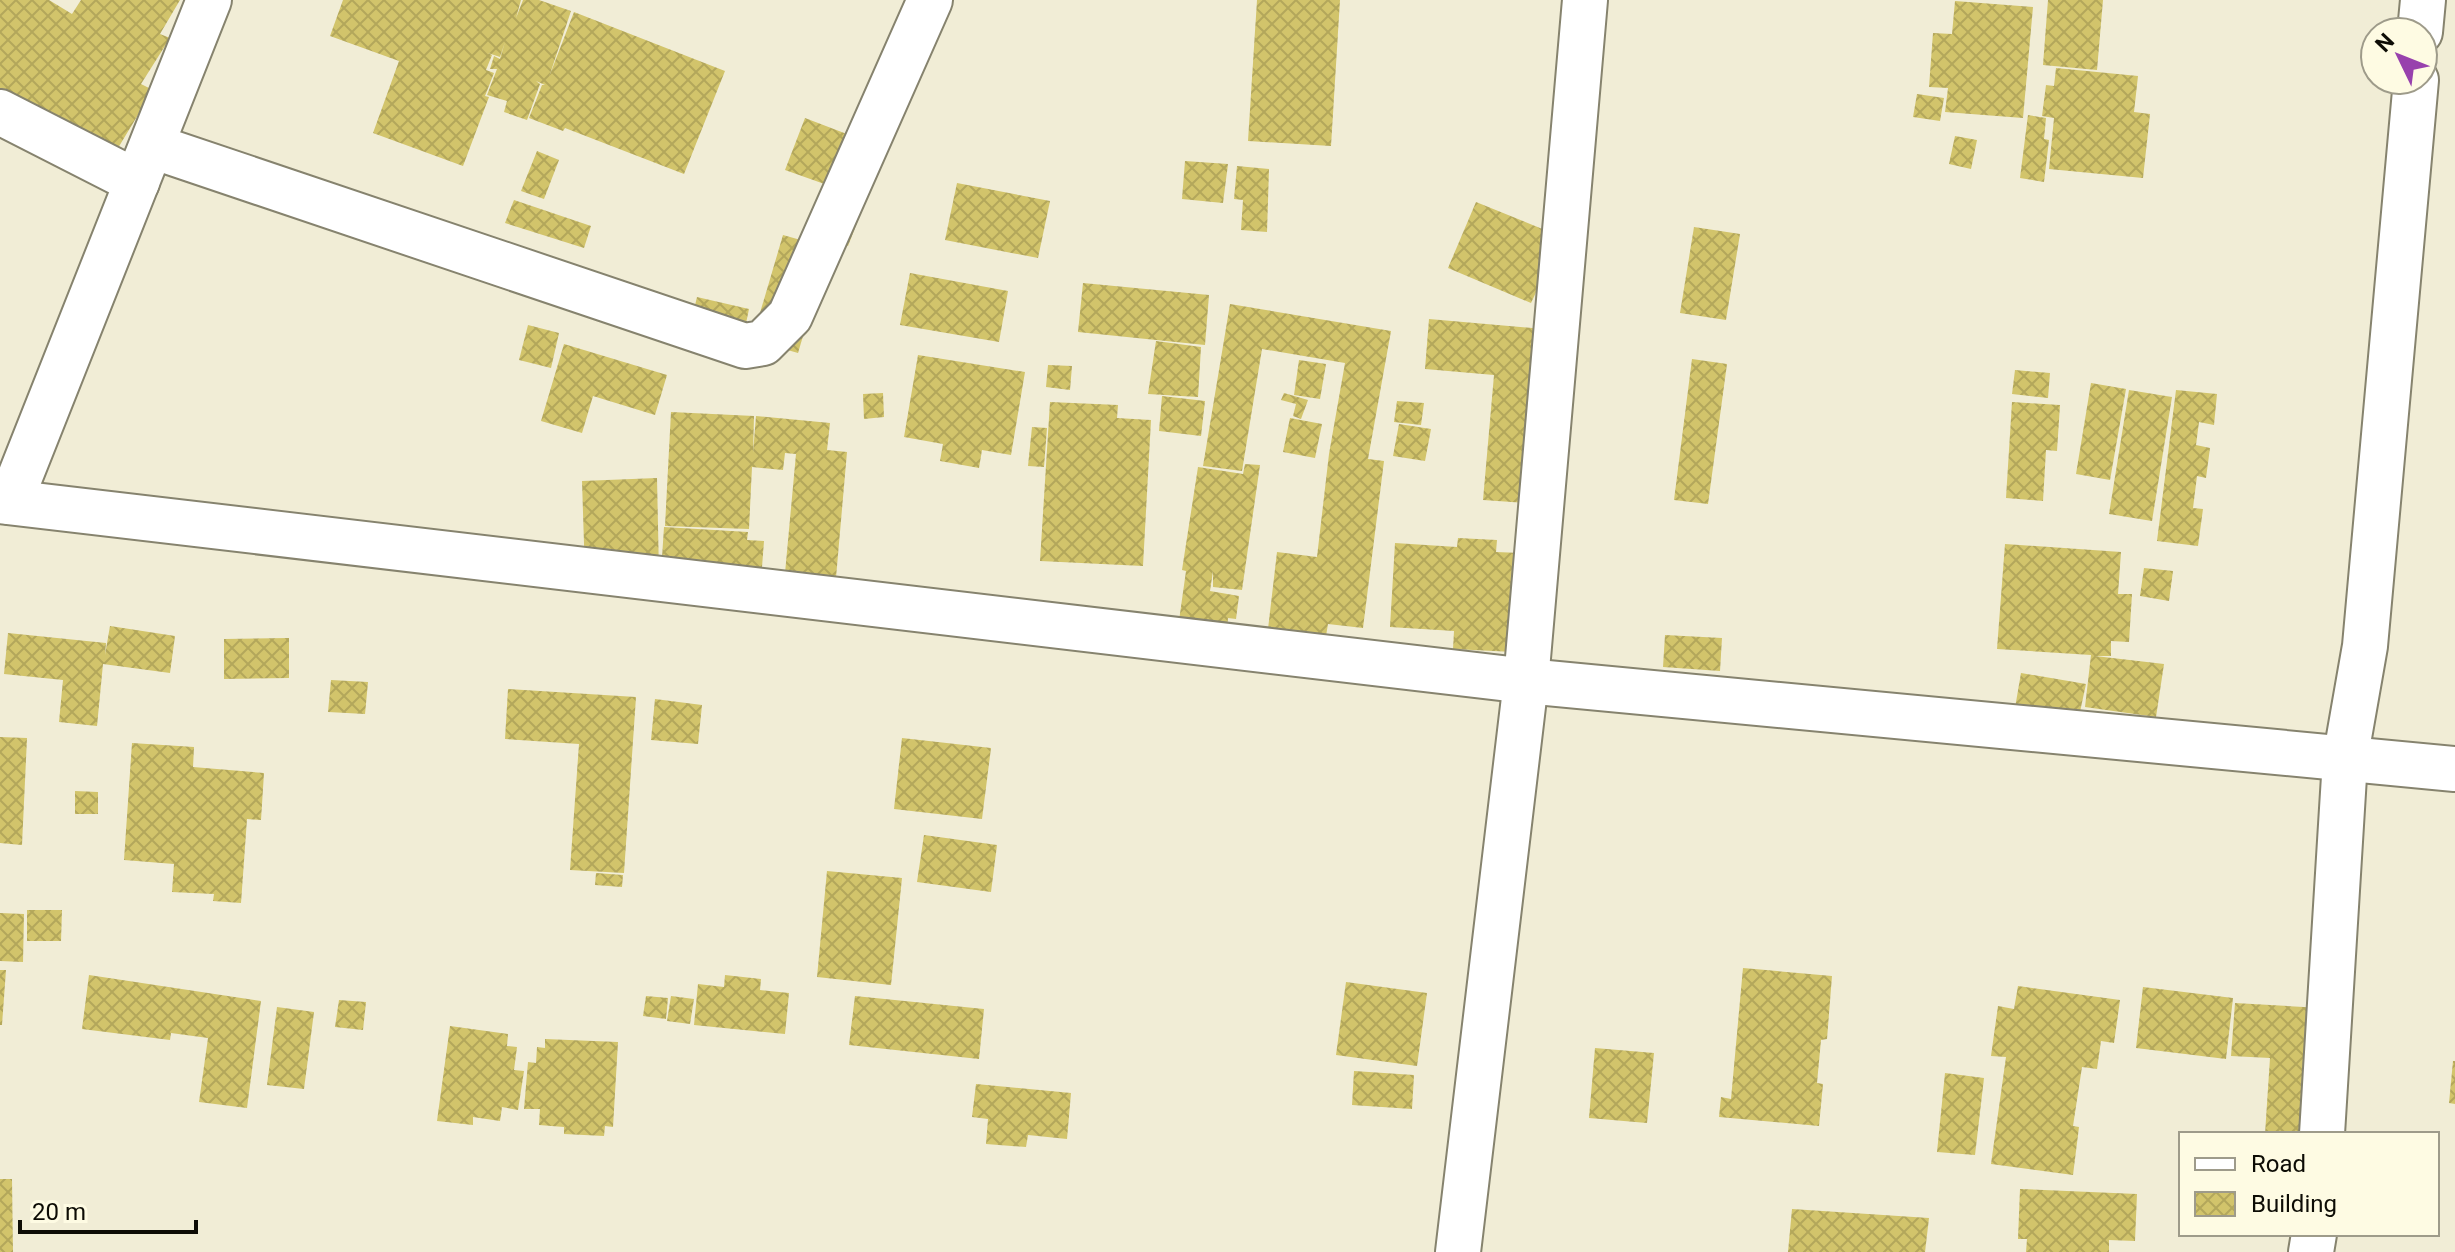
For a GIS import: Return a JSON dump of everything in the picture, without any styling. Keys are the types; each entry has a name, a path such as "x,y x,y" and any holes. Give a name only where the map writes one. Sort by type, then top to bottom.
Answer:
{"street":[{"path":"209,0 145,164 5,502 1526,681 2455,769"},
{"path":"0,112 145,164 745,346 763,343 790,316 930,0"},
{"path":"1458,1252 1526,681 1585,0"},
{"path":"2322,1132 2345,760 2365,646 2415,96"}],"building":[{"path":"0,0 49,0 72,14 81,0 180,0 160,34 170,38 141,84 153,90 112,158 0,92"},
{"path":"343,0 521,0 516,18 523,0 539,0 571,11 549,77 574,12 725,71 684,174 565,128 563,131 529,118 542,85 545,85 536,81 540,84 527,120 504,112 507,101 487,95 497,69 490,69 494,56 500,59 505,42 500,57 488,53 492,55 486,70 494,73 485,96 489,97 463,166 373,133 399,61 330,36"},
{"path":"1257,0 1340,0 1331,146 1248,141"},
{"path":"2048,0 2103,0 2097,70 2043,65"},
{"path":"1955,1 2033,7 2023,118 1945,112 1948,88 1929,87 1933,33 1952,34"},
{"path":"2056,68 2138,76 2134,112 2150,114 2143,178 2049,169 2054,118 2042,116 2046,85 2054,86"},
{"path":"1917,94 1944,98 1940,121 1913,117"},
{"path":"2028,115 2046,118 2044,139 2049,140 2044,182 2020,178"},
{"path":"805,118 886,149 848,246 812,232 830,186 785,170"},
{"path":"1955,136 1977,140 1971,169 1949,164"},
{"path":"537,151 559,160 544,199 521,191"},
{"path":"1185,161 1228,164 1223,203 1182,199"},
{"path":"1237,166 1269,169 1267,232 1241,230 1243,200 1234,199"},
{"path":"957,183 1050,201 1038,258 945,240"},
{"path":"514,200 591,226 584,248 505,223"},
{"path":"1476,202 1562,237 1531,303 1448,268"},
{"path":"1694,227 1740,234 1726,320 1680,313"},
{"path":"783,235 829,248 798,353 752,340"},
{"path":"910,273 1008,291 999,342 900,325"},
{"path":"1083,283 1209,295 1205,345 1078,332"},
{"path":"697,297 749,309 744,333 691,322"},
{"path":"1230,304 1391,331 1368,459 1384,461 1363,628 1328,624 1326,636 1268,629 1277,552 1317,557 1329,454 1345,363 1262,349 1242,471 1203,466"},
{"path":"1429,319 1543,329 1526,503 1483,500 1494,375 1425,369"},
{"path":"528,325 559,333 551,368 519,360"},
{"path":"1156,341 1201,347 1198,397 1148,394"},
{"path":"564,344 667,375 655,415 593,396 582,433 541,421"},
{"path":"918,355 1025,372 1011,455 982,450 979,468 940,461 943,444 904,437"},
{"path":"1692,359 1727,364 1708,504 1674,500"},
{"path":"1299,360 1326,364 1320,399 1294,395"},
{"path":"1048,365 1072,366 1070,390 1046,387"},
{"path":"2015,370 2050,373 2048,398 2012,394"},
{"path":"2091,383 2126,389 2110,480 2076,474"},
{"path":"2129,390 2172,397 2152,521 2109,514"},
{"path":"2176,390 2217,394 2214,425 2199,422 2196,445 2210,448 2206,478 2197,476 2193,508 2203,509 2198,546 2157,541"},
{"path":"883,393 884,417 864,419 863,394"},
{"path":"1284,393 1308,400 1301,419 1293,416 1296,404 1281,400"},
{"path":"1162,396 1205,401 1201,436 1159,431"},
{"path":"1397,401 1424,403 1421,425 1394,422"},
{"path":"1050,402 1118,405 1117,418 1151,420 1143,566 1040,561"},
{"path":"2012,402 2060,405 2057,451 2046,450 2043,501 2006,498"},
{"path":"671,412 754,416 753,453 756,416 830,423 827,450 847,452 835,589 784,584 796,454 785,453 783,470 752,467 749,529 665,526"},
{"path":"1290,418 1322,424 1315,458 1283,452"},
{"path":"1399,424 1431,429 1425,461 1393,456"},
{"path":"1032,427 1047,428 1044,467 1028,466"},
{"path":"1245,464 1260,465 1242,590 1213,587 1213,571 1210,591 1239,596 1236,619 1228,618 1227,631 1177,635 1186,571 1182,570 1198,467 1243,474"},
{"path":"657,478 659,573 585,575 582,481"},
{"path":"664,527 748,532 747,540 764,541 760,593 660,588"},
{"path":"1458,538 1497,540 1496,552 1521,553 1514,652 1453,649 1454,631 1390,627 1395,543 1457,547"},
{"path":"2005,544 2121,552 2118,594 2132,594 2129,642 2111,641 2111,656 2095,656 2164,664 2156,717 2085,707 2091,655 1997,649"},
{"path":"2144,568 2173,571 2169,601 2140,596"},
{"path":"110,626 175,636 170,673 103,664 97,726 59,722 63,680 4,674 8,633 106,643 105,655"},
{"path":"1665,635 1722,638 1720,671 1663,667"},
{"path":"289,638 289,678 224,679 224,639"},
{"path":"2021,673 2086,684 2078,721 2015,708"},
{"path":"331,680 368,682 365,714 328,712"},
{"path":"508,689 636,697 624,873 570,870 579,744 505,739"},
{"path":"655,699 702,705 698,744 651,740"},
{"path":"0,737 27,738 22,845 0,843"},
{"path":"902,738 991,748 982,819 894,809"},
{"path":"132,743 194,747 193,767 264,773 261,820 247,819 241,903 213,901 214,894 172,892 174,864 124,860"},
{"path":"75,791 98,792 98,814 75,814"},
{"path":"924,835 997,845 991,892 917,882"},
{"path":"827,871 902,878 891,985 817,977"},
{"path":"596,873 623,875 622,887 595,885"},
{"path":"27,910 62,910 61,941 27,941"},
{"path":"0,913 24,914 23,962 0,961"},
{"path":"1743,968 1832,976 1827,1039 1821,1040 1817,1083 1823,1084 1819,1126 1719,1117 1721,1097 1731,1099"},
{"path":"0,970 6,970 2,1025 0,1025"},
{"path":"89,975 261,1001 247,1108 199,1102 208,1038 171,1033 170,1040 82,1029"},
{"path":"725,975 761,979 760,990 789,993 785,1034 694,1025 698,984 724,987"},
{"path":"1346,982 1427,993 1417,1066 1336,1055"},
{"path":"2018,986 2120,1000 2114,1043 2101,1041 2097,1069 2082,1067 2073,1126 2079,1127 2073,1175 1991,1164 2006,1057 1991,1056 1998,1006 2014,1009"},
{"path":"2143,987 2233,998 2226,1059 2136,1048"},
{"path":"646,996 668,998 666,1019 643,1016"},
{"path":"671,996 694,999 690,1024 667,1021"},
{"path":"855,996 984,1009 979,1059 849,1045"},
{"path":"339,1000 366,1002 363,1030 335,1027"},
{"path":"2235,1003 2321,1008 2329,1132 2265,1132 2270,1058 2231,1056"},
{"path":"277,1007 314,1012 304,1089 267,1085"},
{"path":"450,1026 508,1034 507,1046 517,1047 514,1070 524,1071 518,1110 502,1107 500,1121 473,1117 473,1125 437,1121"},
{"path":"545,1039 618,1042 613,1127 605,1126 604,1136 564,1134 564,1127 539,1125 540,1109 524,1109 528,1062 536,1063 537,1047 545,1048"},
{"path":"1595,1048 1654,1053 1647,1123 1589,1118"},
{"path":"2455,1061 2455,1104 2449,1103"},
{"path":"1354,1071 1414,1075 1412,1109 1352,1105"},
{"path":"1945,1073 1984,1078 1975,1155 1937,1152"},
{"path":"976,1084 1071,1093 1067,1139 1028,1135 1026,1147 986,1144 988,1119 972,1117"},
{"path":"0,1179 12,1179 13,1252 0,1252"},
{"path":"2020,1189 2137,1194 2135,1241 2109,1240 2109,1252 2026,1252 2027,1239 2018,1239"},
{"path":"1792,1209 1929,1218 1925,1252 1788,1252"}]}
